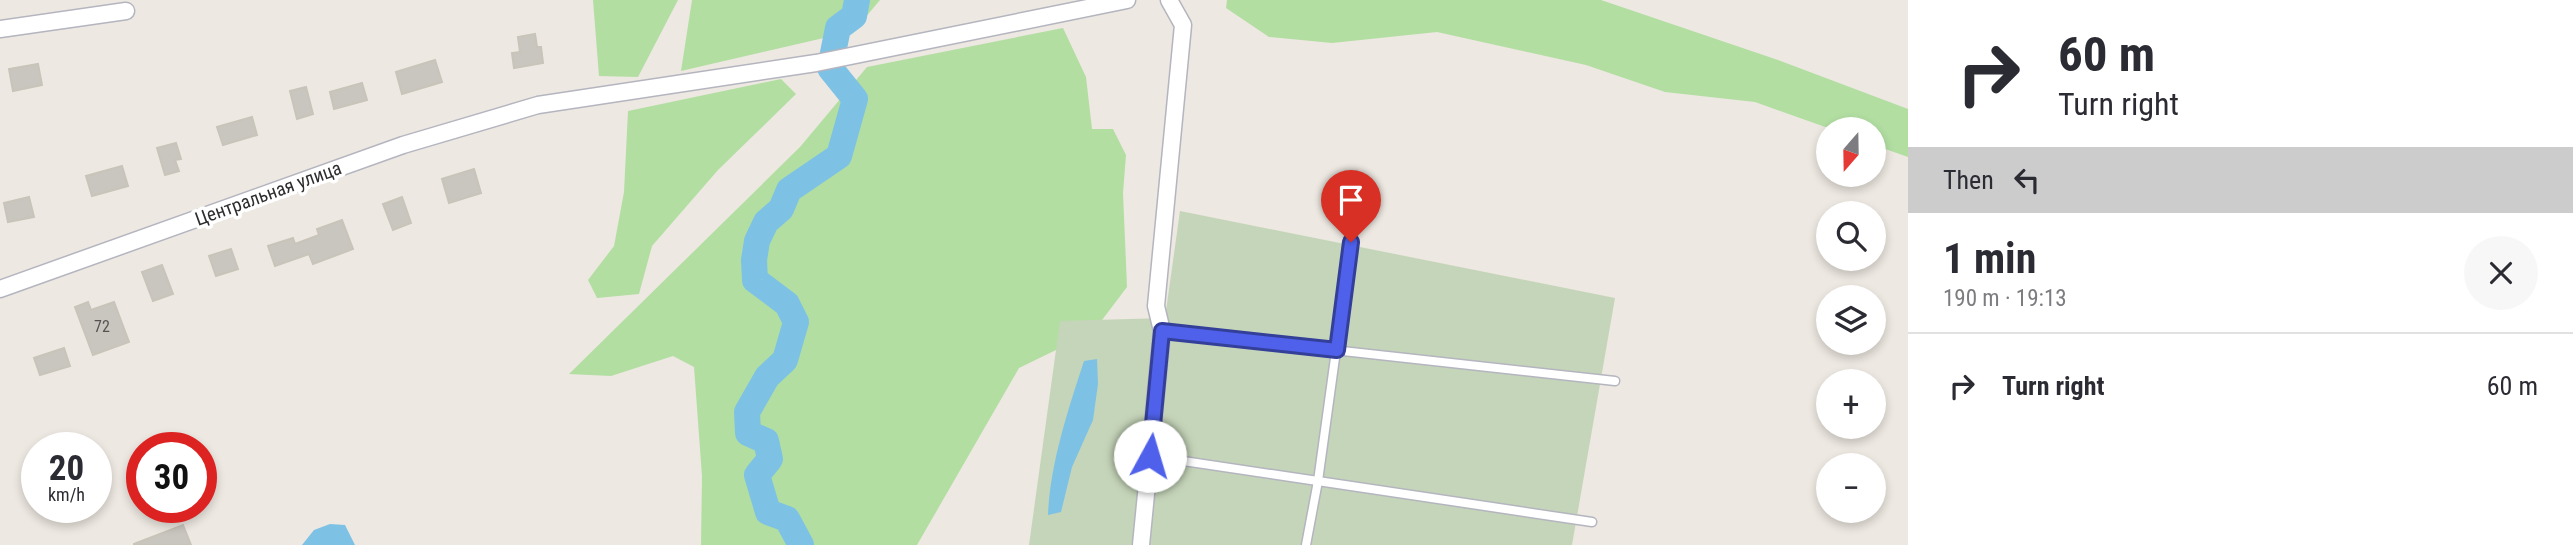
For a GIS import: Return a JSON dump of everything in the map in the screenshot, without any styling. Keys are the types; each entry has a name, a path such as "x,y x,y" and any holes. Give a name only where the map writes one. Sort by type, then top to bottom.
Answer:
{"street":[{"name":"Центральная улица","path":"0,289 403,145 538,105 816,63 1127,0"},
{"path":"1141,545 1162,331 1156,306 1182,25 1169,0"},
{"path":"0,29 127,11"}],"lane":[{"path":"1306,545 1318,481 1351,242"},
{"path":"1162,331 1615,381"},
{"path":"1150,456 1592,523"}],"green space":[{"path":"593,0 678,0 638,77 599,76"},
{"path":"692,0 880,0 854,31 681,71"},
{"path":"1227,0 1601,0 1778,60 1908,109 1908,157 1886,149 1886,117 1816,117 1816,124 1755,102 1665,92 1586,65 1437,32 1332,43 1269,37 1226,8"},
{"path":"1063,28 1086,77 1092,129 1113,129 1126,155 1123,193 1127,287 1093,332 1019,368 917,545 701,545 702,476 694,367 673,356 611,376 569,374 800,147 867,67"},
{"path":"781,79 796,94 718,170 652,246 639,294 597,298 588,280 614,246 624,192 628,111"},
{"path":"1180,211 1615,298 1572,545 1029,545 1060,321 1165,318"}],"water":[{"path":"1097,359 1098,384 1093,420 1072,467 1061,512 1048,515 1056,457 1072,399 1084,361"},
{"path":"330,524 345,525 355,545 302,545 314,530"}],"building":[{"path":"535,34 537,47 541,47 543,63 514,68 512,53 520,52 518,37"},
{"path":"435,60 442,82 402,94 396,72"},
{"path":"38,64 42,85 13,91 9,69"},
{"path":"362,83 367,100 334,109 330,92"},
{"path":"306,87 313,114 297,119 290,91"},
{"path":"252,117 257,135 223,145 217,127"},
{"path":"176,143 181,159 175,160 179,171 165,175 157,148"},
{"path":"122,166 128,186 92,196 86,176"},
{"path":"474,169 481,193 449,203 442,179"},
{"path":"29,197 34,217 8,222 4,203"},
{"path":"402,197 411,223 393,230 383,204"},
{"path":"342,220 353,249 313,264 309,254 275,266 268,246 293,238 295,244 319,235 317,229"},
{"path":"231,249 238,269 216,276 209,256"},
{"path":"162,265 173,294 153,301 142,272"},
{"path":"88,302 91,310 114,302 129,342 93,355 75,307"},
{"path":"64,348 70,366 40,375 34,358"},
{"path":"183,525 191,545 134,545 134,544"}],"waterway":[{"path":"801,545 787,519 768,512 757,475 770,459 766,441 748,433 747,412 767,377 785,360 796,322 787,304 755,280 754,260 757,241 766,222 781,209 789,190 839,156 855,99 830,68 838,28 854,16 857,0"}],"route":[{"path":"1150,456 1162,331 1337,350 1351,242"}]}
